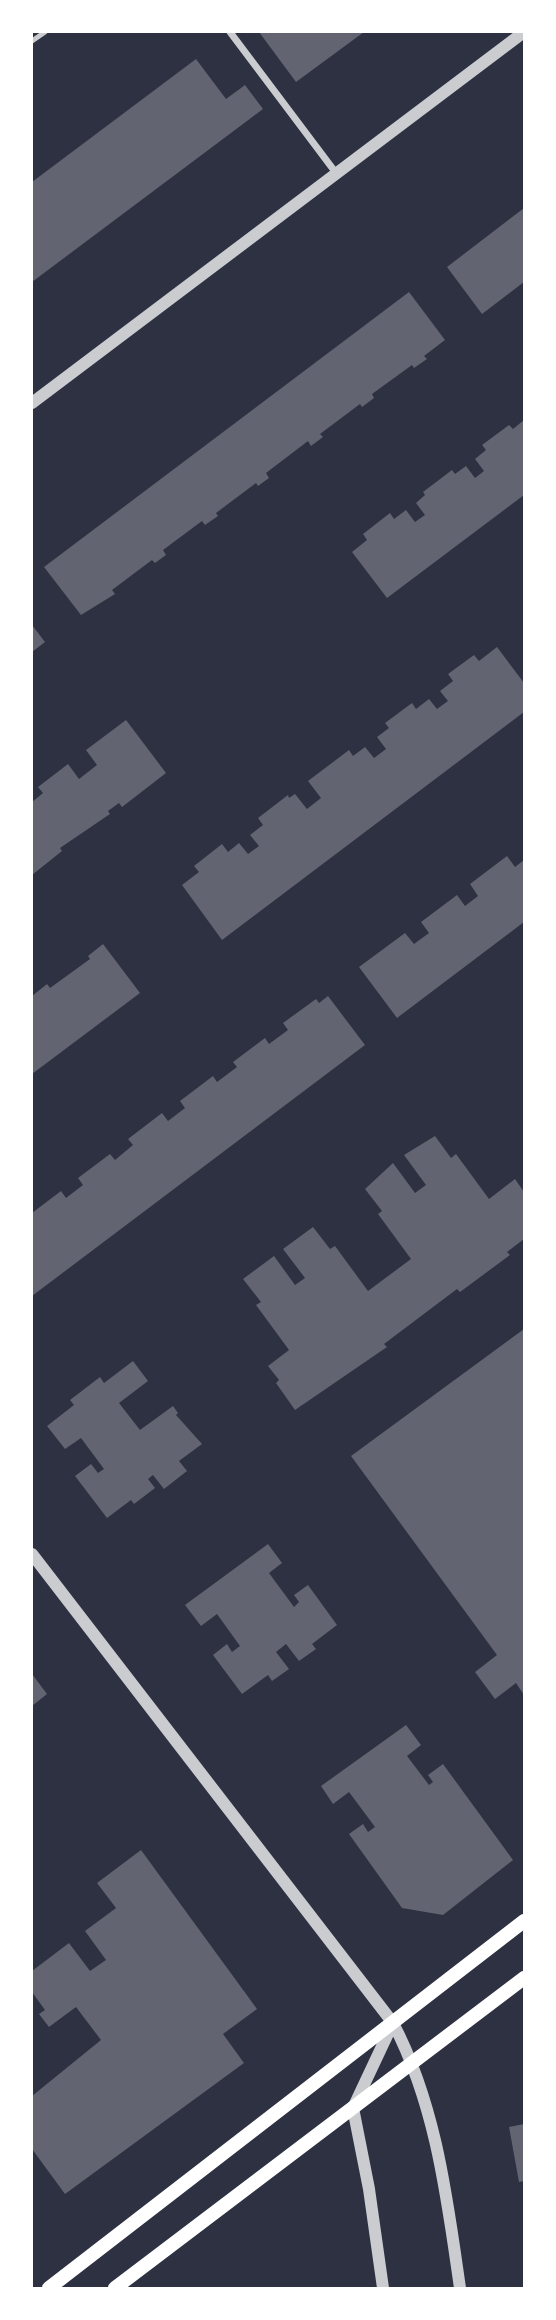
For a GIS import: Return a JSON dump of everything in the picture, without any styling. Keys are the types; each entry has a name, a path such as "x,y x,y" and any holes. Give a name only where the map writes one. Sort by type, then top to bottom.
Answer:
{"main road":[{"path":"50,2288 524,1921"},
{"path":"115,2288 524,1978"}],"street":[{"path":"230,32 336,173"},
{"path":"32,403 524,32"},
{"path":"32,1554 393,2023 413,2061 444,2174 460,2288"},
{"path":"383,2288 369,2189 353,2108 393,2023"}],"lane":[{"path":"32,41 45,32"}],"building":[{"path":"259,32 364,32 296,82"},
{"path":"196,59 226,99 245,85 263,109 32,282 32,182"},
{"path":"524,208 524,282 482,314 447,267"},
{"path":"409,292 445,340 424,356 427,359 414,368 412,365 372,394 374,398 362,407 360,404 320,434 323,437 311,446 308,441 266,473 269,478 258,486 256,483 216,513 218,516 205,525 202,521 163,550 166,555 155,563 152,560 112,590 115,594 81,615 44,567"},
{"path":"524,420 524,495 387,598 352,552 367,540 363,534 390,513 394,519 406,510 415,522 425,515 416,503 425,495 423,492 452,470 455,474 466,466 475,478 484,471 475,459 486,450 482,445 509,425 513,429"},
{"path":"32,625 45,642 32,652"},
{"path":"497,647 524,683 524,712 222,940 182,885 199,872 194,866 222,844 228,852 239,843 248,854 259,846 250,835 263,825 258,818 288,795 289,798 295,794 307,809 321,798 308,781 349,750 353,756 365,747 374,758 386,749 377,737 389,728 385,723 412,703 416,709 429,699 437,709 448,701 440,691 453,681 448,674 474,655 479,661"},
{"path":"126,720 166,773 122,807 119,803 108,811 110,814 60,848 62,851 32,875 32,802 43,793 38,787 68,764 79,779 97,765 86,750"},
{"path":"507,856 515,867 524,860 524,922 397,1018 359,967 405,933 414,944 429,933 421,922 457,895 465,906 478,896 470,884"},
{"path":"103,944 140,993 32,1074 32,996 47,984 50,988 90,959 88,956"},
{"path":"328,996 365,1045 32,1296 32,1213 61,1191 66,1198 83,1185 78,1178 110,1154 115,1160 133,1145 128,1139 162,1113 168,1121 185,1108 180,1101 213,1076 217,1082 237,1067 233,1062 265,1038 269,1044 288,1030 283,1023 316,999 319,1003"},
{"path":"435,1136 451,1158 456,1154 489,1199 515,1179 524,1192 524,1239 507,1252 510,1255 460,1292 457,1289 384,1344 387,1347 295,1410 268,1366 289,1350 256,1305 261,1302 243,1279 274,1256 295,1285 305,1278 283,1249 313,1227 330,1249 335,1246 368,1291 411,1259 378,1214 382,1211 365,1189 393,1163 415,1193 426,1185 404,1155"},
{"path":"524,1329 524,1695 516,1683 495,1699 475,1672 497,1655 351,1456"},
{"path":"133,1361 148,1381 119,1403 140,1430 173,1406 178,1413 176,1415 202,1444 179,1461 187,1471 164,1489 153,1475 148,1479 155,1488 134,1504 131,1500 107,1518 75,1476 91,1464 98,1473 104,1469 81,1438 65,1449 47,1426 74,1405 70,1400 100,1377 104,1383"},
{"path":"268,1544 282,1563 269,1573 294,1607 299,1602 294,1595 308,1585 337,1625 312,1644 316,1649 299,1661 286,1644 276,1652 289,1669 272,1681 268,1675 242,1694 213,1655 227,1644 232,1652 240,1646 217,1614 201,1626 185,1605"},
{"path":"32,1674 47,1694 32,1706"},
{"path":"406,1725 421,1745 407,1756 429,1785 433,1782 428,1775 443,1764 513,1860 443,1915 402,1908 349,1834 363,1824 368,1832 375,1827 349,1792 333,1804 321,1786"},
{"path":"141,1850 257,2009 223,2034 244,2063 65,2194 32,2149 32,2096 101,2040 76,2007 49,2027 39,2014 45,2010 32,1992 32,1971 69,1943 90,1971 106,1960 85,1931 116,1908 97,1883"},
{"path":"524,2124 524,2181 519,2182 509,2127"}]}
